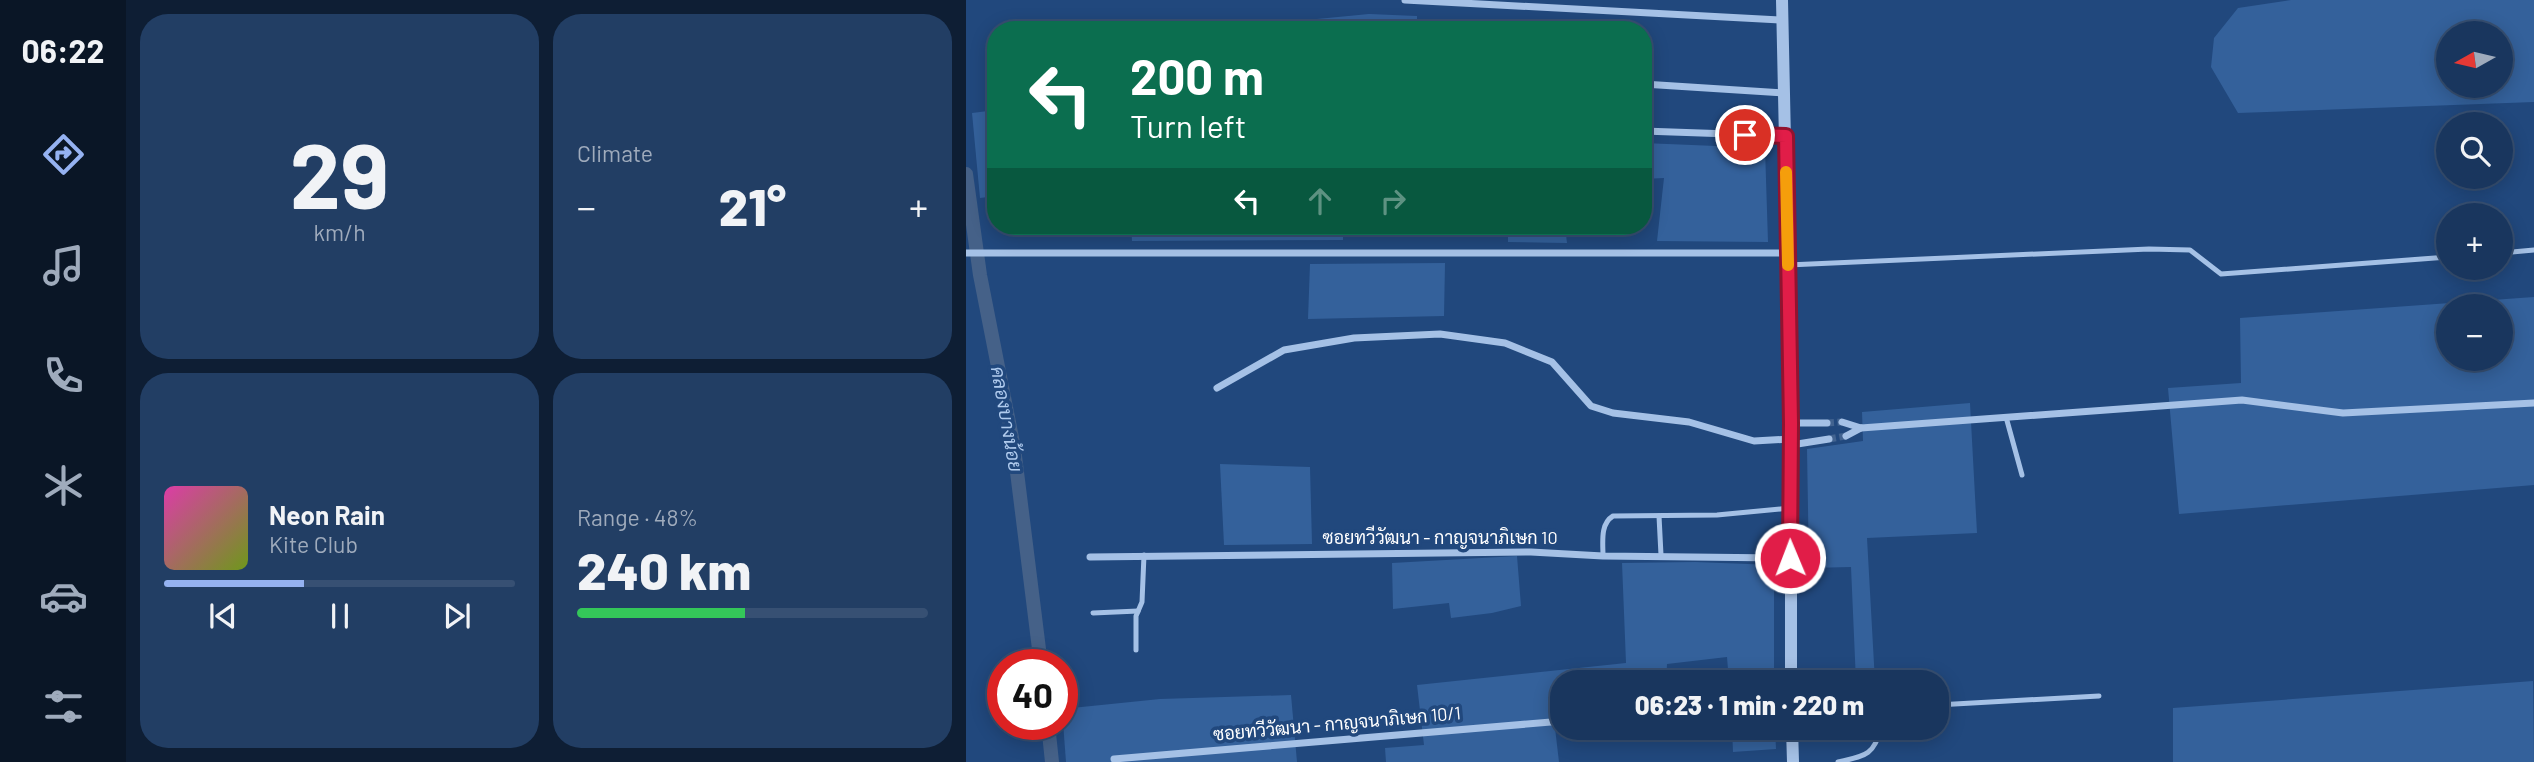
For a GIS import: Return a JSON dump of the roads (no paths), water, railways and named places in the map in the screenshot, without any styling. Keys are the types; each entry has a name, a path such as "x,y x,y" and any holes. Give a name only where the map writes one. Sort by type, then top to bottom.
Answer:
{"street":[{"path":"1405,0 1782,20"},
{"path":"1782,0 1791,423 1791,670"},
{"path":"1652,85 1784,93"},
{"path":"1652,131 1786,136"},
{"path":"966,253 1788,259"},
{"path":"1217,388 1284,351 1354,338 1440,334 1505,343 1552,362 1591,406 1613,413 1689,422 1754,441 1829,439"},
{"path":"1842,422 1861,428 2242,400 2343,412 2534,403"},
{"path":"1791,423 1827,423"},
{"path":"1846,436 1861,428"},
{"name":"ซอยทวีวัฒนา - กาญจนาภิเษก 10","path":"1090,557 1531,552 1603,556 1790,558"},
{"name":"ซอยทวีวัฒนา - กาญจนาภิเษก 10/1","path":"1114,760 1550,722"},
{"path":"1792,740 1793,762"}],"lane":[{"path":"1788,259 2190,250 2221,274 2436,258"},
{"path":"2513,252 2534,250"},
{"path":"2006,416 2022,475"},
{"path":"1603,556 1604,529 1609,518 1717,515 1790,508"},
{"path":"1659,516 1661,555"},
{"path":"1136,650 1135,627 1142,602 1144,555"},
{"path":"1093,613 1138,611"},
{"path":"1949,704 2099,696"},
{"path":"1838,762 1869,753 1878,740"}],"waterway":[{"name":"คลองบางน้อย","path":"966,174 980,275 1014,448 1039,649"},
{"name":"คลองบางน้อย","path":"1050,740 1052,762"}],"tunnel":[{"path":"1827,423 1842,422"},
{"path":"1829,439 1846,436"}]}
